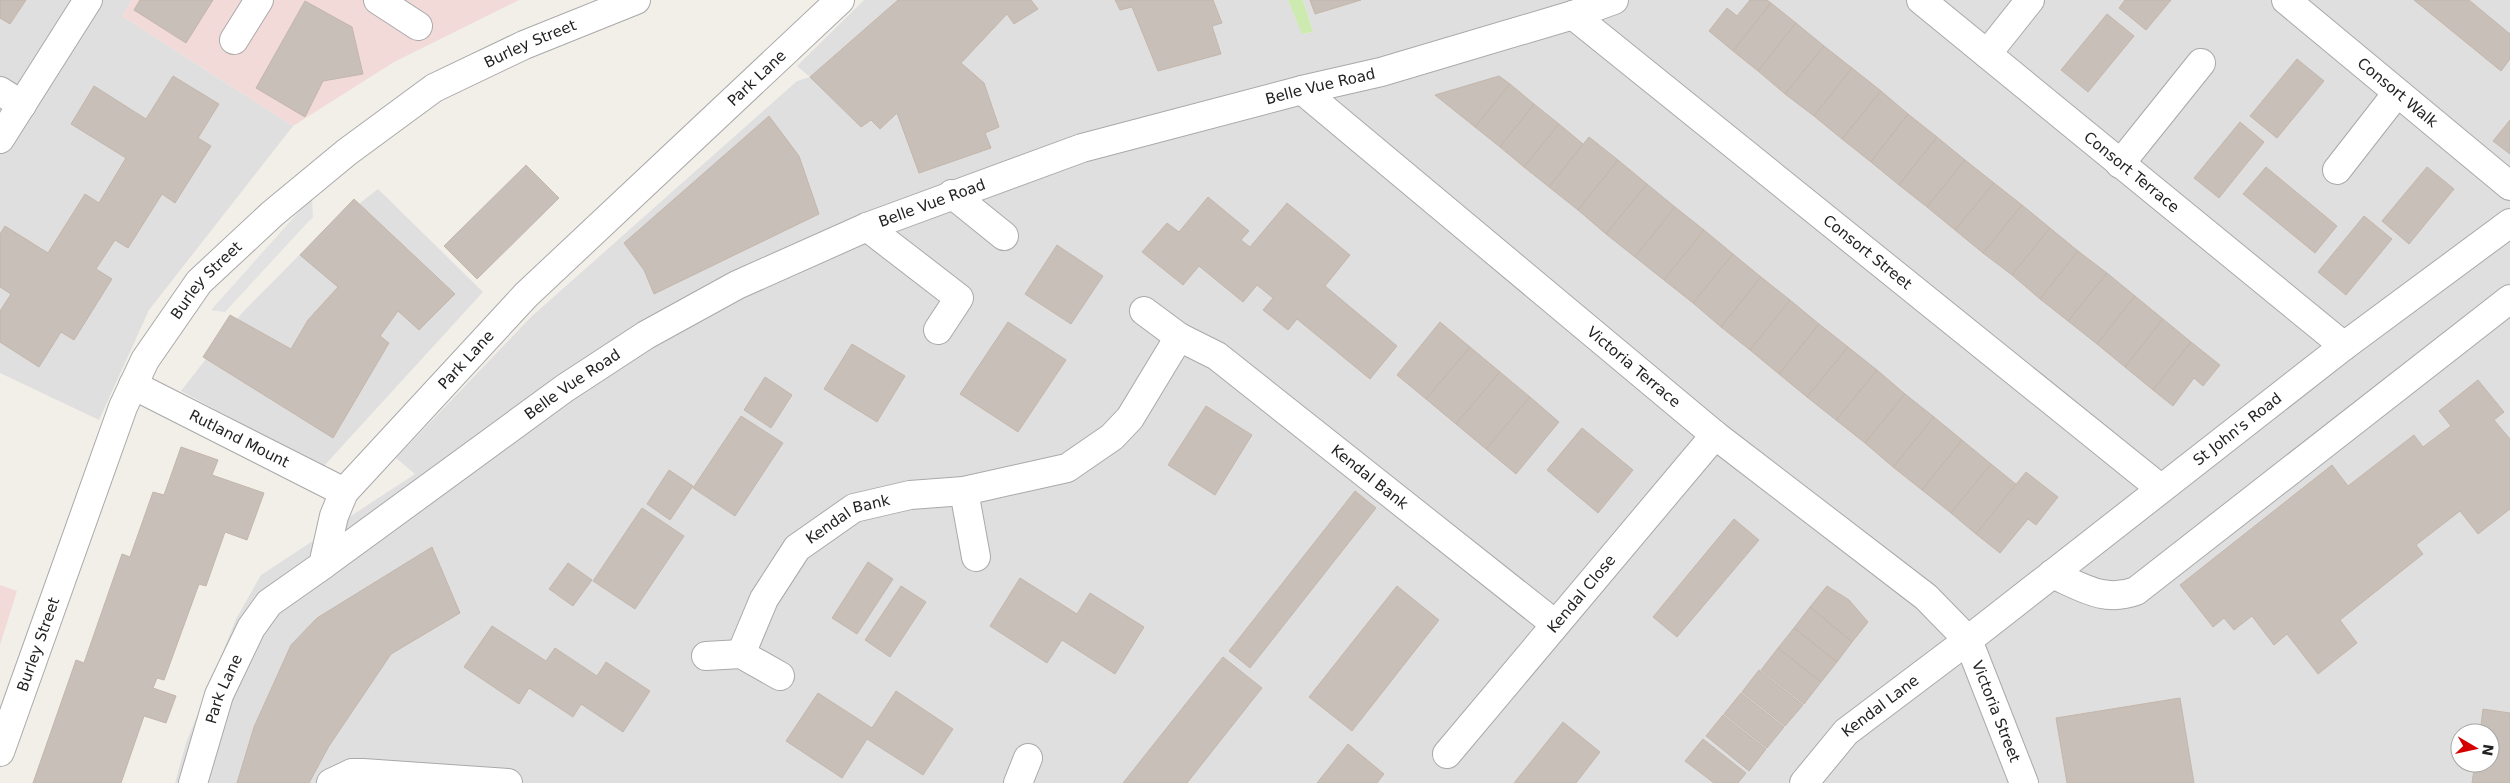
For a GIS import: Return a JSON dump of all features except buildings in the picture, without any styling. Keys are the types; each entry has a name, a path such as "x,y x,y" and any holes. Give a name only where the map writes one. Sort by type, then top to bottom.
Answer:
{"street":[{"path":"0,139 11,98 88,0"},
{"path":"234,40 259,0"},
{"path":"378,0 418,26"},
{"name":"Burley Street","path":"0,752 123,407 149,354 198,282 272,214 347,152 434,88 581,11 636,0"},
{"name":"Park Lane","path":"193,783 219,695 251,628 269,603 323,565 334,516 344,492 526,294 840,0"},
{"name":"Belle Vue Road","path":"323,565 566,388 646,336 737,285 867,226 1082,148 1302,90 1381,72 1573,15 1614,0"},
{"name":"Consort Terrace","path":"1921,0 2344,346"},
{"path":"1987,54 2030,0"},
{"name":"Consort Walk","path":"2302,5 2397,93 2510,186"},
{"name":"Consort Street","path":"1573,15 2160,488"},
{"path":"2120,164 2201,63"},
{"name":"Victoria Terrace","path":"1302,90 1715,435 1926,597 1968,640"},
{"path":"2337,170 2397,93"},
{"path":"952,194 1004,236"},
{"name":"St John's Road","path":"1968,640 2344,346 2510,223"},
{"path":"867,226 959,298 938,330"},
{"path":"2052,574 2103,596 2122,596 2136,591 2510,298"},
{"name":"Kendal Bank","path":"1144,311 1179,337 1217,356 1555,624"},
{"name":"Kendal Bank","path":"741,654 764,599 796,548 854,508 910,495 964,491 1067,468 1090,454 1112,437 1130,418 1179,337"},
{"name":"Rutland Mount","path":"133,385 344,492"},
{"name":"Kendal Close","path":"1447,754 1715,435"},
{"path":"964,491 976,557"},
{"name":"Kendal Lane","path":"1804,783 1846,732 1968,640"},
{"name":"Victoria Street","path":"1968,640 2024,783"},
{"path":"706,656 741,654 780,676"},
{"path":"330,783 352,773 363,773 508,783"}],"shaded area":[{"path":"0,0 132,0 122,16 293,126 149,310 99,420 0,373"},
{"path":"132,0 519,0 394,62 293,126 122,16"},
{"path":"864,0 1288,0 1303,34 1313,32 1303,0 2510,0 2510,783 175,783 186,743 236,619 261,575 415,474 396,458 531,317 797,81 810,77 797,66"},
{"path":"378,189 483,292 323,467 181,391 241,314 320,234"},
{"path":"312,197 313,217 225,312 211,310"},
{"path":"0,585 17,591 0,645"}],"green space":[{"path":"1288,0 1303,0 1313,32 1302,34"}]}
